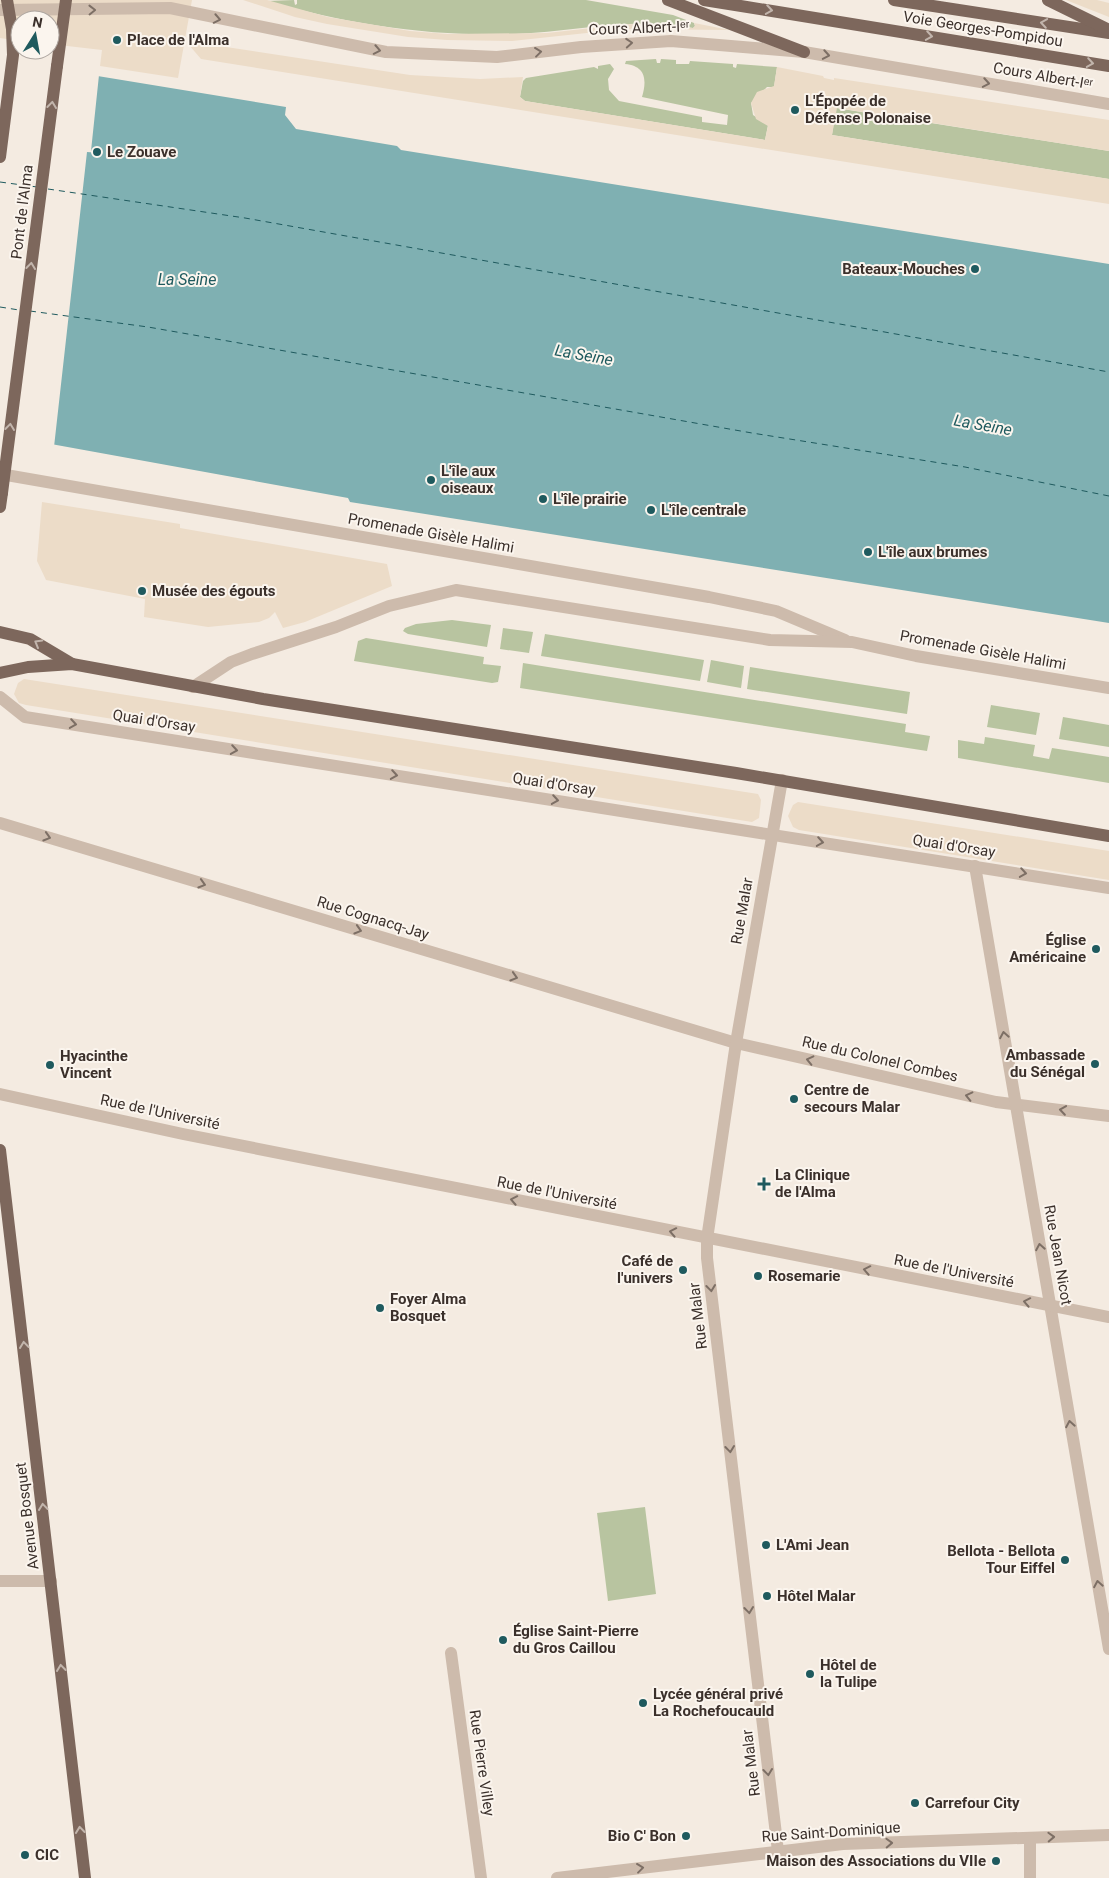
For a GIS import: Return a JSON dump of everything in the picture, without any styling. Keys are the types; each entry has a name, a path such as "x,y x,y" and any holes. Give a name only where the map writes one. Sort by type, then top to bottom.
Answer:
{"main road":[{"path":"668,0 804,52"},
{"name":"Voie Georges-Pompidou","path":"704,0 1109,66"},
{"name":"Voie Georges-Pompidou","path":"894,0 1109,32"},
{"path":"1048,0 1109,32"},
{"name":"Pont de l'Alma","path":"0,507 65,6"},
{"name":"Pont de l'Alma","path":"0,157 13,55 12,29 5,7"},
{"path":"0,632 30,639 72,664"},
{"path":"0,673 28,667 72,664 193,687 782,780 1109,836"},
{"name":"Avenue Bosquet","path":"0,1150 85,1878"}],"street":[{"path":"158,0 170,4"},
{"path":"5,7 170,4"},
{"name":"Cours Albert-Iᵉʳ","path":"170,4 386,52 497,57 580,46 671,41 804,52 1109,104"},
{"name":"Promenade Gisèle Halimi","path":"0,474 709,597 776,611 852,642"},
{"name":"Promenade Gisèle Halimi","path":"193,687 231,662 252,654 336,627 389,606 456,590 770,640 852,642 936,659 1109,688"},
{"name":"Quai d'Orsay","path":"0,697 25,717 1109,888"},
{"name":"Rue Malar","path":"778,1851 709,1278 707,1239 736,1043 782,780"},
{"name":"Rue Cognacq-Jay","path":"0,823 736,1043"},
{"name":"Rue Jean Nicot","path":"975,866 1109,1650"},
{"name":"Rue du Colonel Combes","path":"736,1043 1016,1105 1109,1116"},
{"name":"Rue de l'Université","path":"0,1094 183,1134 1109,1318"},
{"path":"0,1581 51,1581"},
{"name":"Rue Pierre Villey","path":"451,1653 482,1878"},
{"name":"Rue Saint-Dominique","path":"557,1878 843,1844 1109,1835"},
{"path":"1030,1838 1030,1878"}],"green space":[{"path":"294,0 295,5 297,0 586,0 673,15 694,23 695,26 693,28 671,25 626,24 537,33 452,33 420,31 358,22 267,1"},
{"path":"656,59 657,63 660,63 661,59 676,60 676,64 689,64 690,61 733,64 733,67 736,68 737,64 777,67 774,87 767,87 751,103 753,115 768,125 765,140 525,101 520,97 523,81 526,78 594,67 598,69 598,66 610,64 614,69 608,79 609,90 619,101 702,117 702,122 727,125 728,115 642,97 643,75 637,68 625,64 626,61"},
{"path":"836,108 1109,151 1109,179 832,135"},
{"path":"452,620 491,625 487,647 408,634 403,631 405,628 416,624"},
{"path":"503,628 533,632 529,653 500,649"},
{"path":"545,634 704,660 700,681 541,656"},
{"path":"366,638 484,657 483,664 501,666 498,682 492,683 354,661 358,641"},
{"path":"711,660 744,666 741,688 707,682"},
{"path":"523,663 906,724 905,732 930,736 927,751 520,688"},
{"path":"750,667 910,692 907,714 747,689"},
{"path":"991,705 1040,713 1036,735 987,727"},
{"path":"1063,717 1109,725 1109,747 1059,739"},
{"path":"985,737 1035,745 1033,756 1049,759 1052,748 1109,757 1109,783 958,758 958,740 984,744"},
{"path":"645,1507 656,1594 608,1601 597,1513"}],"shaded area":[{"name":"Place de l'Alma","path":"0,0 192,0 178,78 100,66 102,50 60,45 60,10 10,10 10,40 0,38"},
{"path":"243,0 267,0 328,17 410,31 448,34 547,33 627,24 693,28 695,26 694,23 730,30 624,29 512,41 447,40 408,37 327,24 295,17"},
{"path":"1066,0 1097,0 1109,3 1109,17"},
{"path":"193,42 410,75 480,79 523,77 520,97 525,101 765,140 768,126 756,119 751,103 757,92 774,86 777,67 834,80 834,78 1109,120 1109,151 837,108 832,135 1109,179 1109,204 201,59 189,45"},
{"path":"42,502 180,524 180,528 387,564 392,586 305,622 283,628 275,612 269,618 259,622 208,627 144,617 145,599 46,580 37,561"},
{"path":"24,679 758,794 761,800 759,818 752,822 26,705 19,703 14,694 18,683"},
{"path":"798,802 1109,851 1109,880 799,830 793,827 788,816 793,805"}],"water":[{"name":"La Seine","path":"0,60 286,107 285,115 296,129 397,146 401,150 1109,264 1109,623 350,502 348,498 51,444"}],"pier":[{"path":"0,57 99,75 91,151 101,153 87,152 54,447 0,439"}],"ferry route":[{"path":"0,182 37,187"},
{"path":"48,189 245,218 1109,372"},
{"path":"0,307 19,310"},
{"path":"30,311 148,327 752,433 965,467 1109,496"}],"place":[{"name":"Place de l'Alma","path":"117,40"},
{"name":"L'Épopée de Défense Polonaise","path":"795,110"},
{"name":"Le Zouave","path":"97,152"},
{"name":"Bateaux-Mouches","path":"975,269"},
{"name":"L'île aux oiseaux","path":"431,480"},
{"name":"L'île prairie","path":"543,499"},
{"name":"L'île centrale","path":"651,510"},
{"name":"L'île aux brumes","path":"868,552"},
{"name":"Musée des égouts","path":"142,591"},
{"name":"Église Américaine","path":"1096,949"},
{"name":"Ambassade du Sénégal","path":"1095,1064"},
{"name":"Hyacinthe Vincent","path":"50,1065"},
{"name":"Centre de secours Malar","path":"794,1099"},
{"name":"La Clinique de l'Alma","path":"764,1184"},
{"name":"Café de l'univers","path":"683,1270"},
{"name":"Rosemarie","path":"758,1276"},
{"name":"Foyer Alma Bosquet","path":"380,1308"},
{"name":"L'Ami Jean","path":"766,1545"},
{"name":"Bellota - Bellota Tour Eiffel","path":"1065,1560"},
{"name":"Hôtel Malar","path":"767,1596"},
{"name":"Église Saint-Pierre du Gros Caillou","path":"503,1640"},
{"name":"Hôtel de la Tulipe","path":"810,1674"},
{"name":"Lycée général privé La Rochefoucauld","path":"643,1703"},
{"name":"Carrefour City","path":"915,1803"},
{"name":"Bio C' Bon","path":"686,1836"},
{"name":"CIC","path":"25,1855"},
{"name":"Maison des Associations du VIIe","path":"996,1861"}]}
